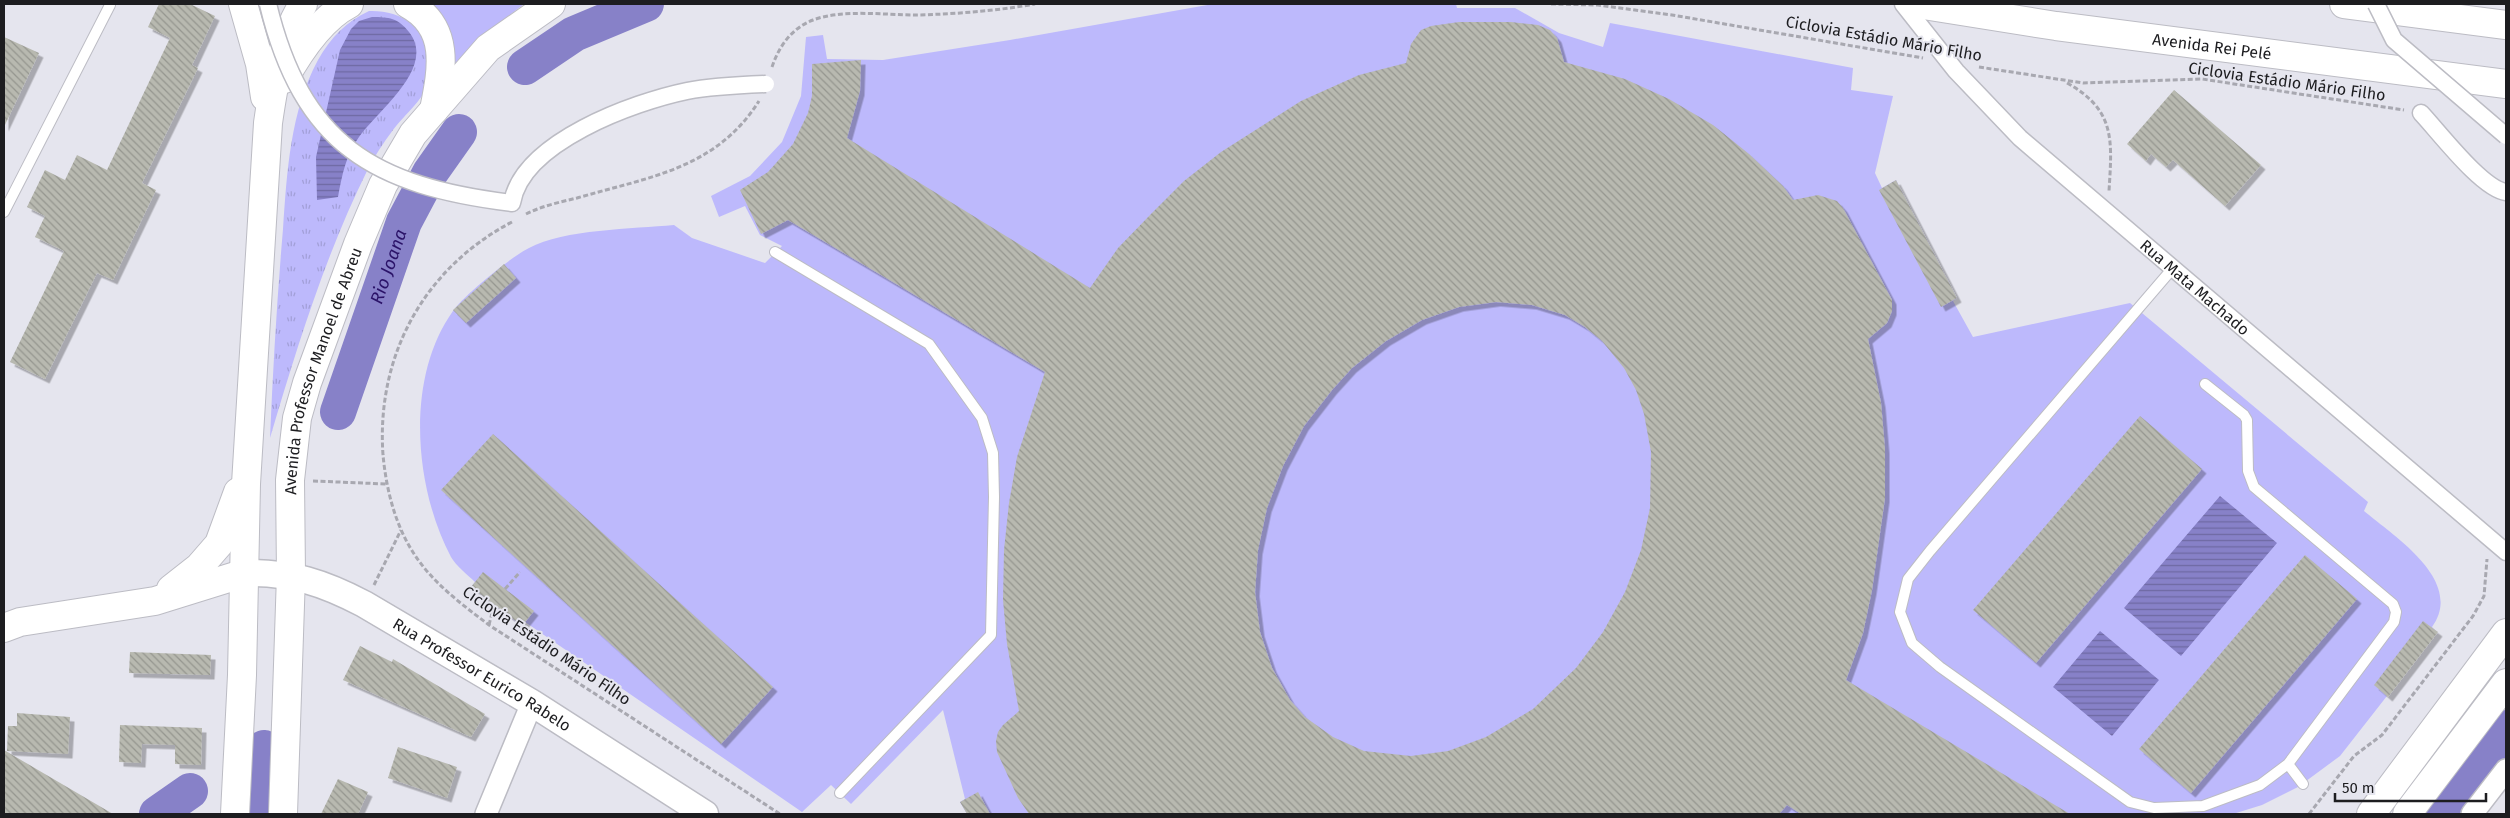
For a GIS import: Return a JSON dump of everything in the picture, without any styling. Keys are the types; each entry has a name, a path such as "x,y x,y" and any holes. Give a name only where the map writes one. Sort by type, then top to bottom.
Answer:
{"main road":[{"path":"243,4 260,64 268,123"},
{"path":"235,814 242,675 246,484 268,123 276,68 288,34 303,4"},
{"path":"268,123 283,80 298,54 326,22 349,4"},
{"path":"408,4 430,20 439,39 441,75 433,111"},
{"name":"Avenida Professor Manoel de Abreu","path":"283,814 291,575 290,480 297,418 307,383 358,244 383,185 413,134 488,48 551,4"},
{"name":"Avenida Rei Pelé","path":"1917,4 2056,26 2506,84"},
{"path":"2344,4 2506,25"},
{"path":"155,601 199,567 219,544 236,495 246,484"},
{"path":"4,628 20,622 155,601 245,573"},
{"path":"2371,814 2506,633"},
{"path":"2406,814 2506,683"}],"street":[{"path":"268,4 277,39 289,72 312,109 337,138 361,158 395,177 432,189 474,198 512,203 521,177 534,163 588,127 629,108 698,89 766,84"},
{"name":"Rua Mata Machado","path":"1903,4 1949,62 2020,138 2506,552"},
{"path":"2376,4 2394,40 2506,136"},
{"path":"2421,113 2484,181 2500,191 2506,192"},
{"name":"Rua Professor Eurico Rabelo","path":"245,573 291,575 341,592 364,604 532,703 705,814"},
{"path":"486,814 532,703"},
{"path":"2472,814 2506,770"}],"lane":[{"path":"4,212 110,5"},
{"path":"775,252 929,344 982,418 993,453 991,635 840,793"},
{"path":"2173,268 1930,550 1908,579 1900,612 1912,643 1933,661 2130,802 2154,808 2203,806 2260,785 2288,764 2394,622 2396,612 2393,604 2254,486 2248,471 2247,420 2244,414 2205,384"},
{"path":"2288,764 2302,784"}],"path":[{"name":"Ciclovia Estádio Mário Filho","path":"780,814 489,625 449,595 411,550 401,530 387,484 382,437 390,373 411,319 425,296 446,270 471,246 534,210 692,163 727,141 748,119 766,84 776,56 788,37 806,23 823,17 844,15 968,14 1035,4"},
{"name":"Ciclovia Estádio Mário Filho","path":"1551,4 1598,5 1672,15 2064,82 2106,83 2176,78 2202,79 2421,113"},
{"name":"Ciclovia Estádio Mário Filho","path":"2064,82 2091,99 2104,115 2110,138 2111,164"},
{"path":"290,480 387,484"},
{"path":"364,604 401,530"},
{"path":"2309,814 2354,756 2382,735 2474,616 2484,596 2487,557 2492,540"},
{"path":"505,589 520,572"},
{"path":"489,625 494,605"}],"green space":[{"path":"425,4 524,4 477,40 451,68"},
{"path":"1213,4 1456,4 1457,8 1515,8 1559,33 1603,47 1610,23 1853,68 1851,90 1893,96 1875,173 1882,188 1896,180 1957,298 1953,301 1973,337 2130,303 2368,502 2364,511 2408,547 2433,577 2440,593 2440,610 2432,627 2437,632 2340,756 2298,787 2262,805 2233,814 967,814 960,802 965,799 943,710 851,804 831,785 802,812 525,622 521,626 471,587 475,582 453,560 438,529 429,498 423,466 420,433 422,400 427,368 438,338 453,311 477,286 521,253 544,242 579,233 674,225 692,238 765,263 782,246 760,235 745,206 719,217 711,196 750,176 782,142 801,96 806,37 823,35 827,59 883,60 1010,40"},
{"path":"369,11 391,13 410,22 417,29 427,47 430,78 420,99 393,130 379,150 352,203 313,302 270,438 286,186 296,121 301,100 323,52 346,25"}],"shaded area":[{"path":"372,17 393,19 405,27 416,45 416,59 402,88 359,137 351,151 345,166 338,197 317,200 316,157 340,50 351,29 359,21"},
{"path":"2220,496 2277,543 2181,656 2124,608"},
{"path":"2100,631 2159,680 2112,736 2053,687"}],"building":[{"path":"159,4 190,4 215,16 192,65 198,68 142,183 156,190 113,280 97,273 45,379 10,362 64,251 35,237 45,216 27,207 45,170 65,180 77,155 107,170 170,38 148,27"},
{"path":"1459,22 1511,22 1538,25 1550,30 1557,38 1564,62 1625,79 1669,99 1713,125 1749,154 1783,186 1793,200 1818,195 1837,201 1843,208 1892,300 1892,311 1887,323 1868,339 1881,403 1885,449 1885,498 1872,590 1863,633 1846,680 2070,814 1801,814 1787,805 1779,814 1029,814 1018,798 997,752 996,741 998,732 1003,725 1019,711 1007,644 1003,600 1004,550 1009,503 1017,457 1045,372 788,220 761,234 740,190 768,172 793,144 808,113 812,96 812,64 861,60 860,91 847,138 1090,288 1118,248 1184,181 1221,152 1301,101 1359,75 1406,63 1411,44 1421,30 1431,26","holes":["1496,302 1532,305 1565,315 1585,327 1602,341 1624,368 1636,390 1644,414 1651,452 1650,508 1641,550 1625,592 1603,632 1576,668 1533,709 1486,737 1448,751 1411,756 1364,751 1333,737 1305,717 1290,700 1272,668 1260,632 1255,592 1258,550 1267,508 1283,466 1304,426 1352,368 1386,341 1422,320 1459,307"]},
{"path":"4,37 39,53 4,127"},
{"path":"2174,90 2261,165 2225,206 2173,160 2166,167 2151,154 2146,161 2127,144"},
{"path":"1896,180 1957,298 1941,307 1879,190"},
{"path":"504,264 516,278 466,323 453,310"},
{"path":"2140,416 2202,469 2036,663 1973,610"},
{"path":"493,434 773,687 721,744 441,490"},
{"path":"2305,555 2357,599 2191,793 2139,749"},
{"path":"483,572 534,611 522,626 471,587"},
{"path":"2423,621 2438,632 2388,697 2374,685"},
{"path":"360,646 392,662 393,659 485,714 471,737 343,680"},
{"path":"130,652 211,655 210,675 129,673"},
{"path":"17,713 70,717 68,754 7,751 8,726 17,726"},
{"path":"120,725 202,728 201,765 175,764 175,745 142,744 141,763 119,762"},
{"path":"398,747 457,767 447,798 388,778"},
{"path":"4,750 113,814 4,814"},
{"path":"338,779 368,792 358,814 321,814"},
{"path":"978,792 990,814 967,814 960,802"}],"waterway":[{"name":"Rio Joana","path":"525,67 574,34 646,4"},
{"name":"Rio Joana","path":"338,412 404,222 430,173 459,132"},
{"path":"2442,814 2506,728"},
{"name":"Rio Joana","path":"260,814 264,748"},
{"path":"157,814 190,791"}]}
